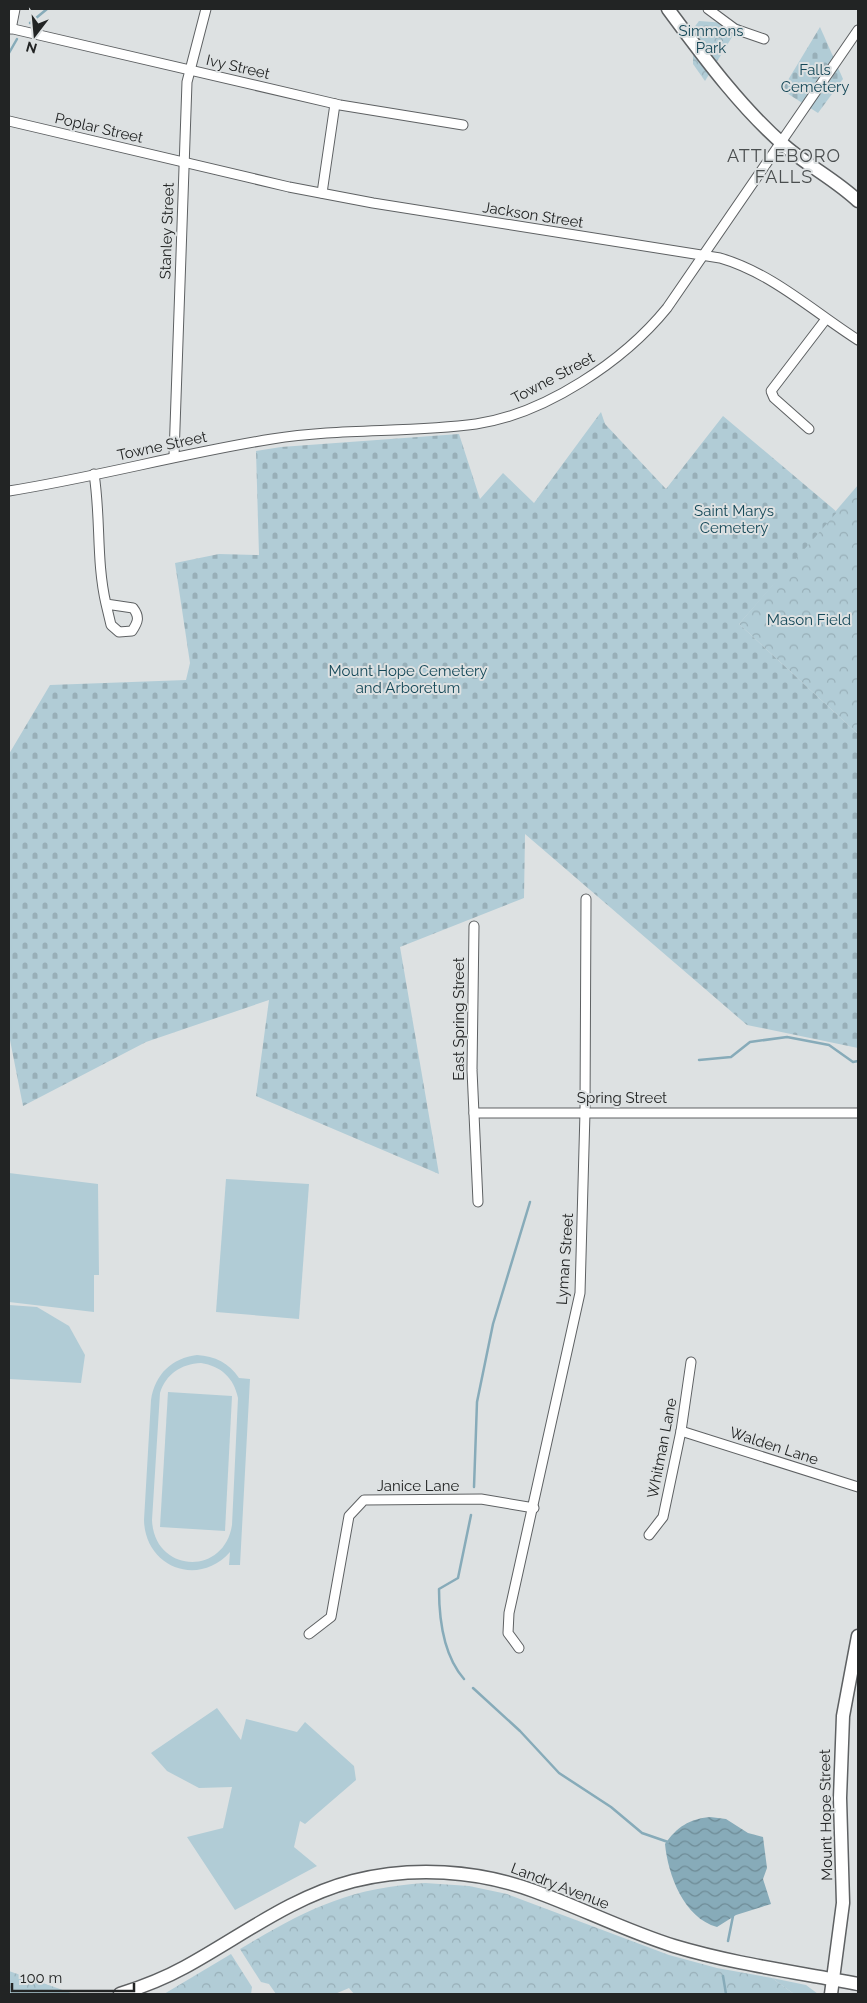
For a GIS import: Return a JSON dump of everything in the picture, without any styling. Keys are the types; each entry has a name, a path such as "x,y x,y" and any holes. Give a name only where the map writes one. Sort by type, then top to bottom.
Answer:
{"street":[{"path":"10,28 15,9"},
{"name":"Stanley Street","path":"174,456 185,108 190,70 206,9"},
{"path":"668,9 728,85 781,142 858,200"},
{"path":"708,9 735,28 764,39"},
{"name":"Ivy Street","path":"10,28 335,104 463,125"},
{"name":"Towne Street","path":"9,491 174,456 280,438 477,424 509,417 574,384 626,350 655,323 704,257 858,30"},
{"path":"322,193 335,104"},
{"name":"Poplar Street","path":"9,121 184,162"},
{"name":"Jackson Street","path":"184,162 322,193 704,257 720,258 744,266 858,340"},
{"path":"809,429 774,398 771,391 826,319"},
{"path":"94,474 98,495 98,554 106,604"},
{"name":"Lyman Street","path":"519,1648 508,1633 509,1614 534,1508 580,1292 586,899"},
{"name":"East Spring Street","path":"474,926 472,1070 474,1113"},
{"path":"474,1113 478,1202"},
{"name":"Spring Street","path":"474,1113 858,1113"},
{"name":"Whitman Lane","path":"649,1534 663,1517 681,1431 691,1362"},
{"name":"Walden Lane","path":"681,1431 858,1487"},
{"name":"Janice Lane","path":"309,1634 331,1617 349,1516 364,1500 481,1500 534,1508"},
{"name":"Mount Hope Street","path":"831,1994 843,1903 840,1798 843,1716 858,1636"},
{"name":"Landry Avenue","path":"120,1994 183,1968 262,1921 321,1892 354,1881 392,1874 425,1872 450,1873 498,1880 534,1891 631,1930 697,1953 858,1984"}],"green space":[{"name":"Simmons Park","path":"699,21 740,24 705,81 693,64 693,29"},
{"name":"Falls Cemetery","path":"820,27 843,79 818,113 782,90"},
{"name":"Mount Hope Cemetery and Arboretum","path":"601,412 605,424 666,489 723,416 837,512 739,624 858,734 858,1048 747,1025 525,834 524,898 400,947 439,1174 256,1096 269,1000 146,1042 23,1106 9,1035 9,754 50,685 186,680 190,663 175,563 219,554 259,555 256,451 281,447 459,434 480,499 503,473 534,503"},
{"name":"Mason Field","path":"858,485 858,734 739,624"},
{"path":"9,1173 98,1184 99,1275 94,1275 94,1312 9,1302"},
{"path":"226,1179 309,1184 299,1319 216,1312"},
{"path":"9,1305 37,1307 69,1326 85,1355 81,1383 9,1379"},
{"path":"197,1355 216,1359 231,1368 239,1378 250,1379 240,1565 229,1565 230,1552 217,1563 203,1569 189,1570 175,1567 163,1560 153,1550 147,1536 144,1520 153,1391 156,1382 166,1369 188,1357","holes":["201,1363 226,1374 238,1398 232,1525 226,1542 216,1554 204,1560 190,1562 176,1559 164,1550 156,1538 152,1520 160,1393 166,1380 175,1371 187,1365"]},
{"path":"168,1392 232,1396 225,1531 160,1527"},
{"path":"217,1708 241,1740 246,1719 297,1732 305,1722 354,1766 356,1780 305,1824 300,1821 294,1847 317,1866 235,1910 187,1837 223,1828 232,1787 199,1788 167,1771 151,1753"},
{"path":"425,1883 469,1886 507,1894 669,1955 717,1968 772,1978 794,1994 354,1994 349,1988 335,1994 276,1994 269,1984 261,1982 240,1949 307,1912 328,1903 373,1890"},
{"path":"231,1954 252,1987 251,1994 164,1994"},
{"path":"9,1971 74,1994 9,1994"},
{"path":"772,1978 806,1985 818,1994 794,1994"}],"water":[{"path":"710,1817 726,1819 748,1833 763,1837 767,1868 763,1879 771,1904 736,1915 717,1927 695,1915 680,1894 670,1869 665,1844 684,1825"}],"waterway":[{"path":"30,23 47,9"},
{"path":"9,53 17,39"},
{"path":"699,1060 731,1057 750,1042 787,1037 829,1045 853,1062 858,1061"},
{"path":"474,1487 477,1402 493,1324 530,1202"},
{"path":"464,1679 457,1670 447,1648 441,1625 439,1589 458,1578 471,1515"},
{"path":"473,1688 520,1731 559,1773 611,1807 642,1833 668,1842"},
{"path":"728,1941 733,1916"},
{"path":"723,1976 726,1994"}],"district":[{"name":"ATTLEBORO FALLS","path":"784,166"}],"park label":[{"name":"Saint Marys Cemetery","path":"734,520"}]}
